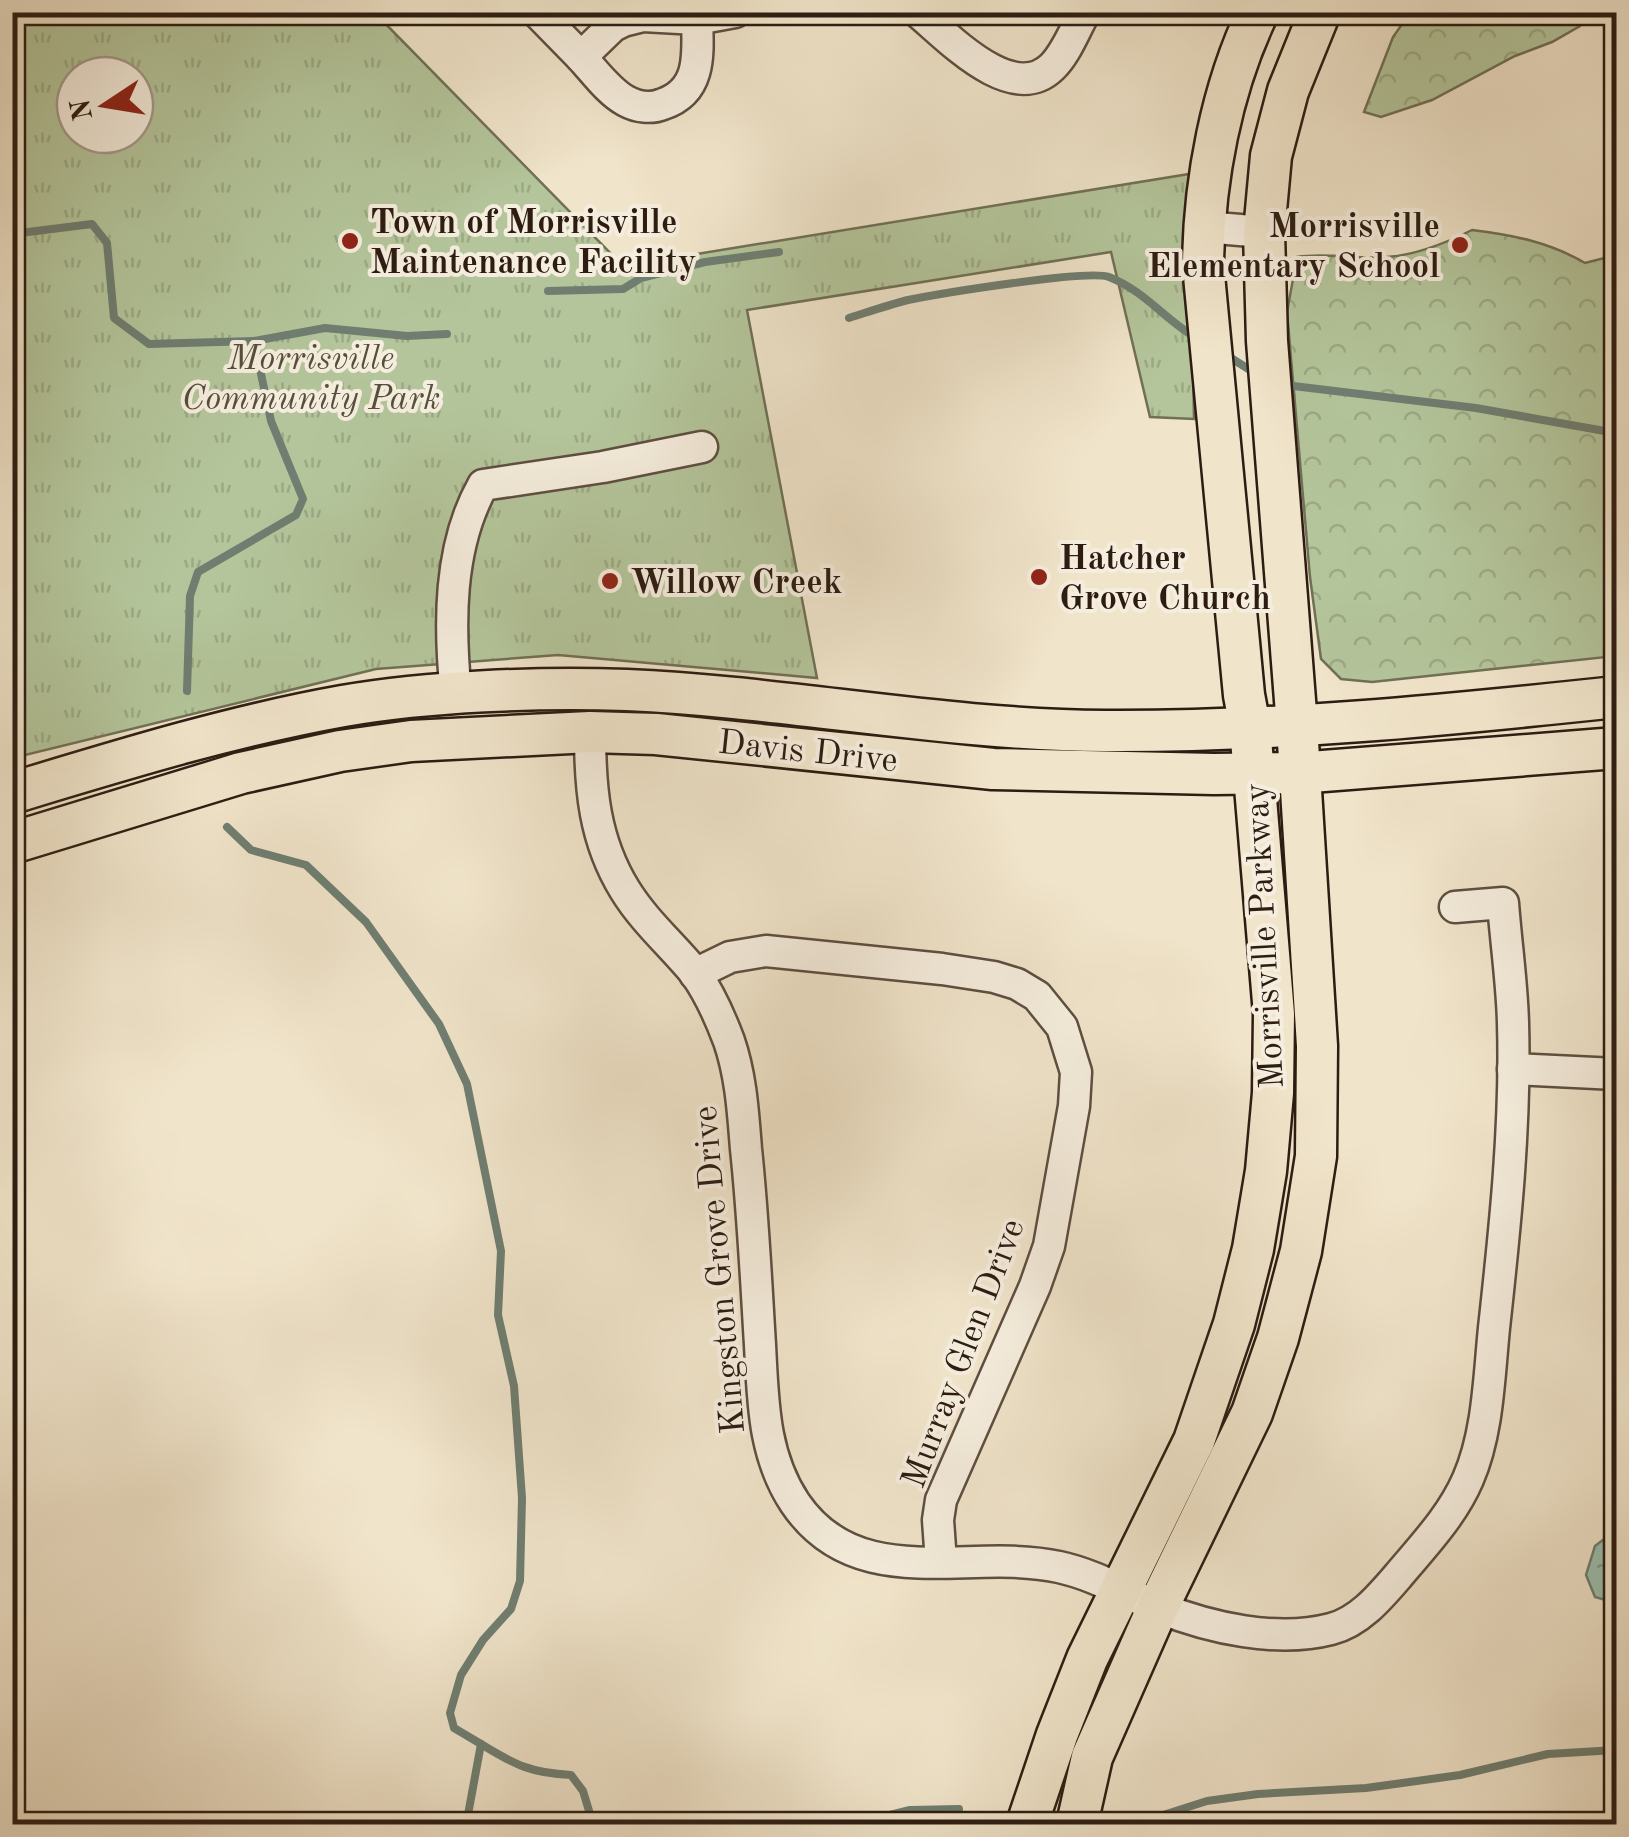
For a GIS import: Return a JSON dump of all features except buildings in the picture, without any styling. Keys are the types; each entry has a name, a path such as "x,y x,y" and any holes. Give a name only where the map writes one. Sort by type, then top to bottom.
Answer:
{"main road":[{"name":"Morrisville Parkway","path":"1076,1824 1092,1757 1158,1607 1252,1413 1278,1338 1301,1252 1316,1156 1318,1101 1297,726 1267,340 1264,232 1271,156 1288,91 1320,12"},
{"name":"Morrisville Parkway","path":"1027,1824 1056,1735 1120,1587 1194,1441 1234,1324 1253,1248 1266,1171 1273,1093 1274,1014 1255,773 1244,696 1203,266 1212,167 1251,15"},
{"name":"Davis Drive","path":"12,793 273,720 346,706 456,695 627,690 977,724 1102,731 1297,726 1616,697"},
{"name":"Davis Drive","path":"12,843 241,773 340,751 410,741 590,732 656,734 993,770 1255,773 1616,748"}],"street":[{"path":"537,12 623,100 658,107 685,92 694,78 698,60 697,18"},
{"path":"581,57 623,20 643,16 697,18 735,12"},
{"path":"918,12 986,68 1013,78 1028,78 1053,67 1084,12"},
{"path":"1204,227 1264,232"},
{"path":"456,695 454,571 469,510 482,485 702,447"},
{"name":"Kingston Grove Drive","path":"590,732 593,805 610,863 626,893 695,974 716,1007 740,1077 752,1204 764,1419 772,1458 798,1507 818,1529 871,1558 904,1564 1034,1562 1083,1573 1158,1607 1221,1629 1252,1633 1330,1630 1348,1623 1376,1601 1438,1530 1470,1476 1487,1399 1499,1286 1513,1020 1503,903 1455,907"},
{"name":"Murray Glen Drive","path":"695,974 730,957 766,951 994,976 1038,996 1062,1027 1076,1072 1055,1220 1035,1286 941,1500 940,1562"},
{"path":"1513,1069 1616,1074"}],"green space":[{"path":"1410,12 1588,13 1580,26 1552,42 1515,56 1432,100 1381,117 1364,112 1393,37"},
{"name":"Morrisville Community Park","path":"12,13 375,13 623,266 1189,174 1194,419 1150,417 1111,252 747,310 817,678 558,655 376,669 13,758"},
{"path":"1472,230 1530,240 1585,263 1616,255 1616,656 1372,682 1341,679 1321,659 1310,577 1287,312 1297,257 1398,256 1431,248"}],"water":[{"path":"1616,1530 1616,1603 1595,1597 1586,1575 1595,1546"}],"waterway":[{"path":"12,234 92,224 107,243 114,318 149,344 254,341 271,421 303,499 296,515 198,572 190,596 187,691"},
{"path":"548,291 623,289 641,278 705,262 779,252"},
{"path":"849,318 924,297 1096,275 1134,290 1198,339"},
{"path":"254,341 325,328 407,336 447,334"},
{"path":"1223,353 1258,375"},
{"path":"1285,385 1476,408 1616,433"},
{"path":"227,827 251,850 306,865 366,922 439,1024 467,1084 501,1251 498,1315 514,1386 522,1498 520,1581 511,1609 483,1640 461,1675 450,1713 454,1728 481,1744 467,1820 462,1824"},
{"path":"481,1744 524,1767 571,1775 583,1791 593,1824"},
{"path":"1138,1823 1207,1801 1366,1788 1460,1775 1548,1754 1616,1750"},
{"path":"854,1824 910,1810 959,1809"}],"place":[{"name":"Town of Morrisville Maintenance Facility","path":"350,241"},
{"name":"Morrisville Elementary School","path":"1460,245"},
{"name":"Hatcher Grove Church","path":"1039,577"},
{"name":"Willow Creek","path":"610,581"}]}
